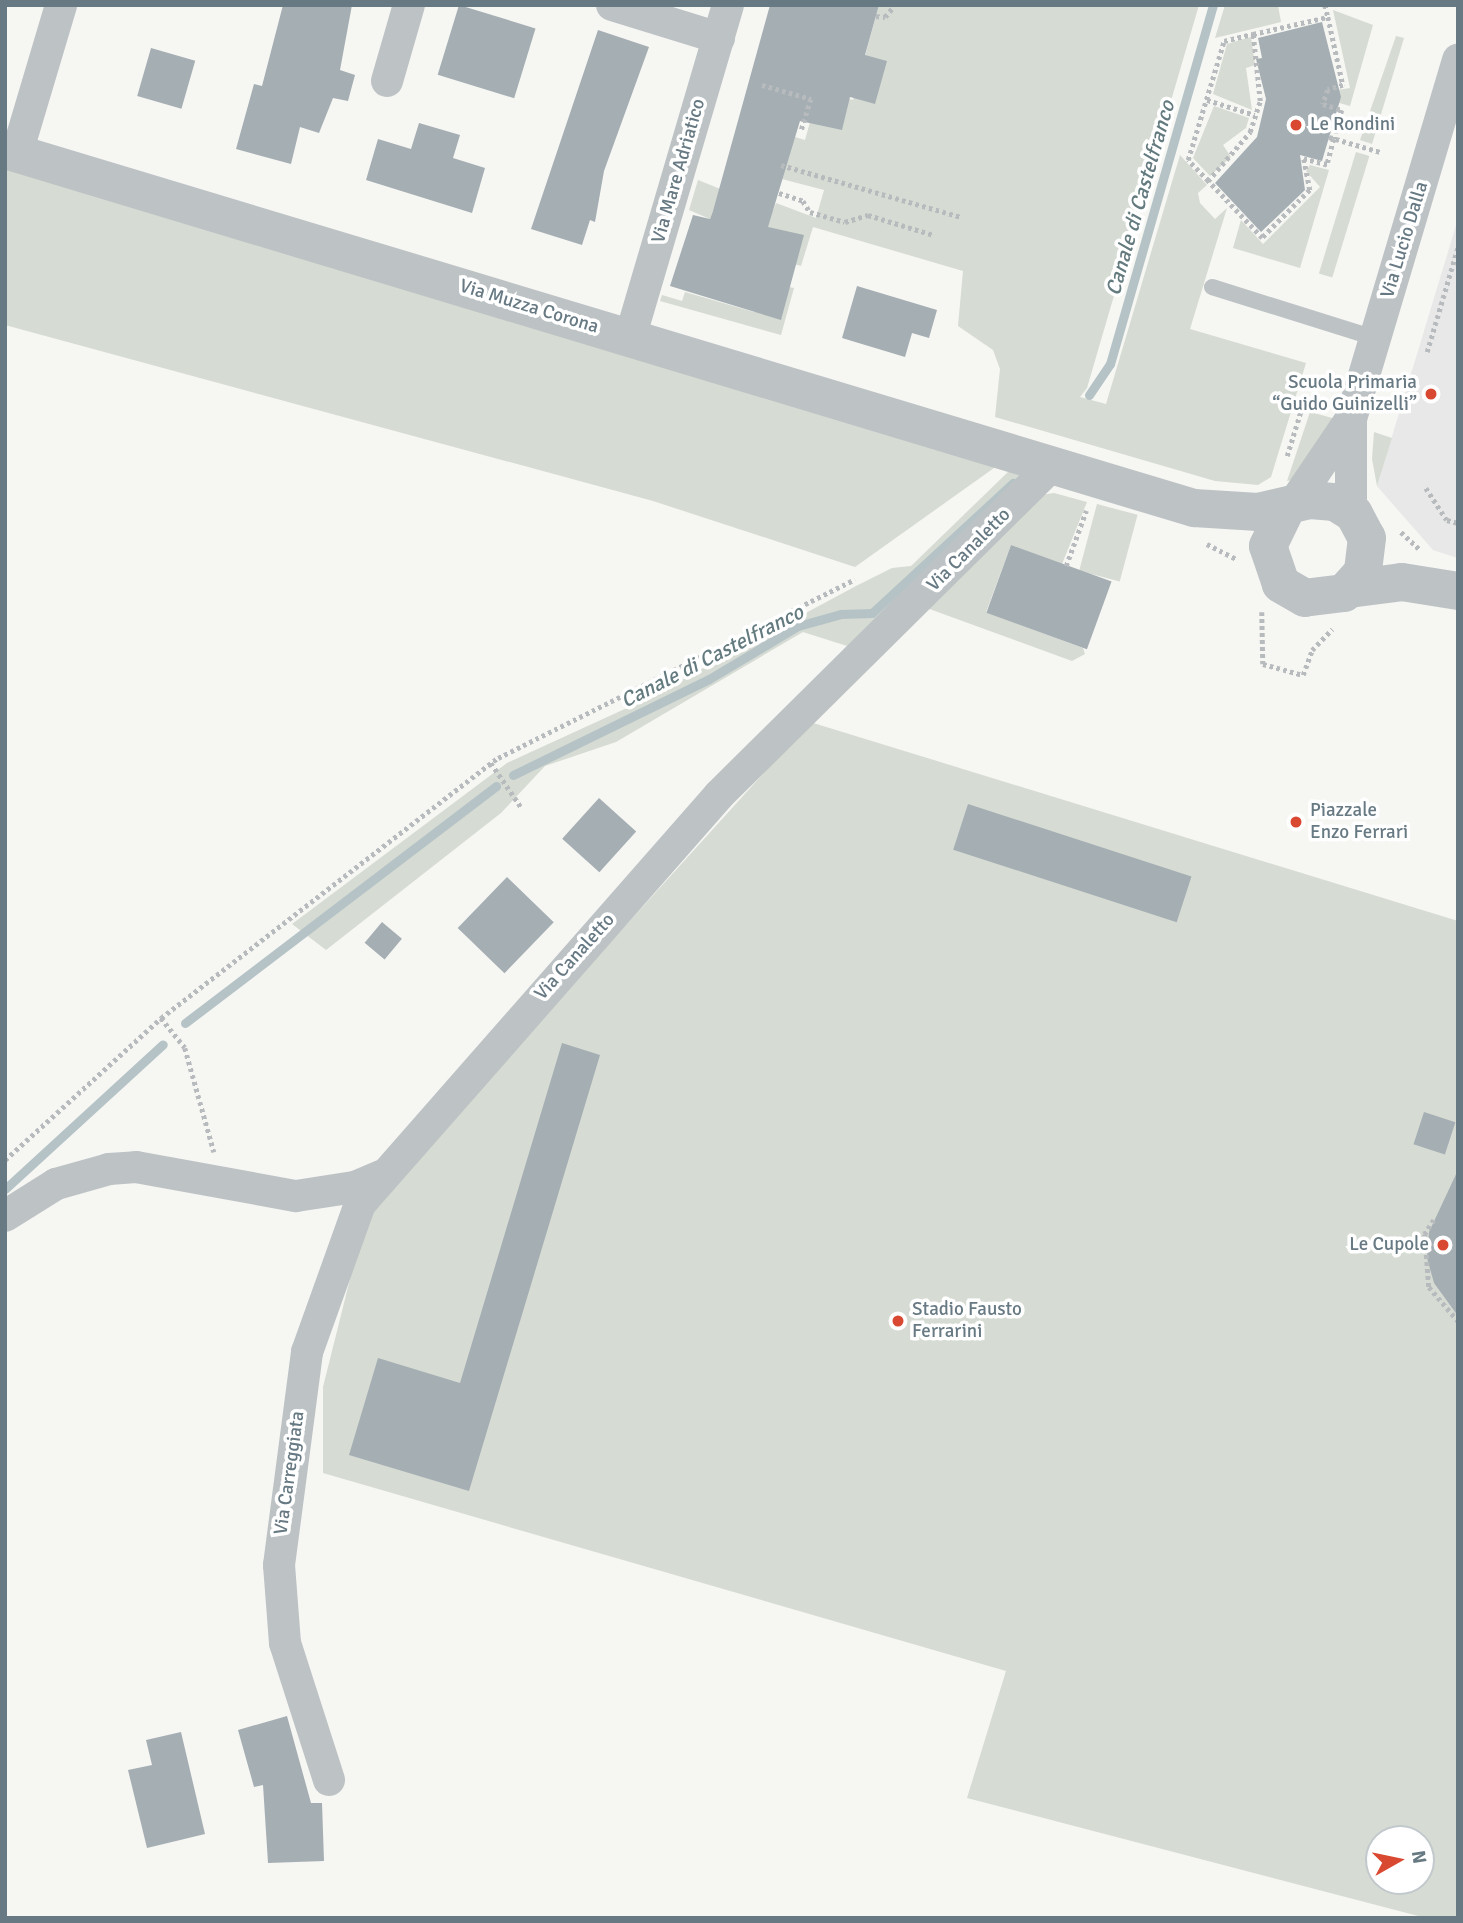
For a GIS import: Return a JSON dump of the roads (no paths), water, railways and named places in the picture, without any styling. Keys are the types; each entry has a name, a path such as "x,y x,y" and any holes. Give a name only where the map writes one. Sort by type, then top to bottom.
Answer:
{"street":[{"path":"11,151 61,5"},
{"path":"387,81 409,5"},
{"path":"612,5 719,38"},
{"name":"Via Mare Adriatico","path":"630,338 728,5"},
{"name":"Via Lucio Dalla","path":"1289,508 1351,419 1458,60"},
{"name":"Via Muzza Corona","path":"11,151 1105,481 1196,524"},
{"name":"Via Lucio Dalla","path":"1351,419 1370,523"},
{"name":"Via Canaletto","path":"5,1216 56,1184 108,1169 136,1167 296,1196 355,1187 381,1176 719,795 1053,465"},
{"path":"1196,524 1323,500 1370,523 1437,576"},
{"path":"1256,564 1271,532 1289,508"},
{"path":"1346,607 1363,572 1370,523"},
{"path":"1196,524 1305,598 1332,598 1346,607"},
{"path":"1346,607 1437,576"},
{"name":"Via Carreggiata","path":"329,1780 285,1643 282,1526 307,1352 344,1236 381,1176"}],"lane":[{"path":"1212,287 1376,338"}],"waterway":[{"name":"Canale di Castelfranco","path":"1089,395 1110,364 1213,5"},
{"name":"Canale di Castelfranco","path":"513,775 709,679 798,626 841,614 872,613 1013,483"},
{"name":"Canale di Castelfranco","path":"185,1023 496,786"},
{"name":"Canale di Castelfranco","path":"5,1189 163,1044"}],"place":[{"name":"Le Rondini","path":"1296,125"},
{"name":"Scuola Primaria “Guido Guinizelli”","path":"1431,394"},
{"name":"Piazzale Enzo Ferrari","path":"1296,822"},
{"name":"Le Cupole","path":"1443,1245"},
{"name":"Stadio Fausto Ferrarini","path":"898,1321"}]}
